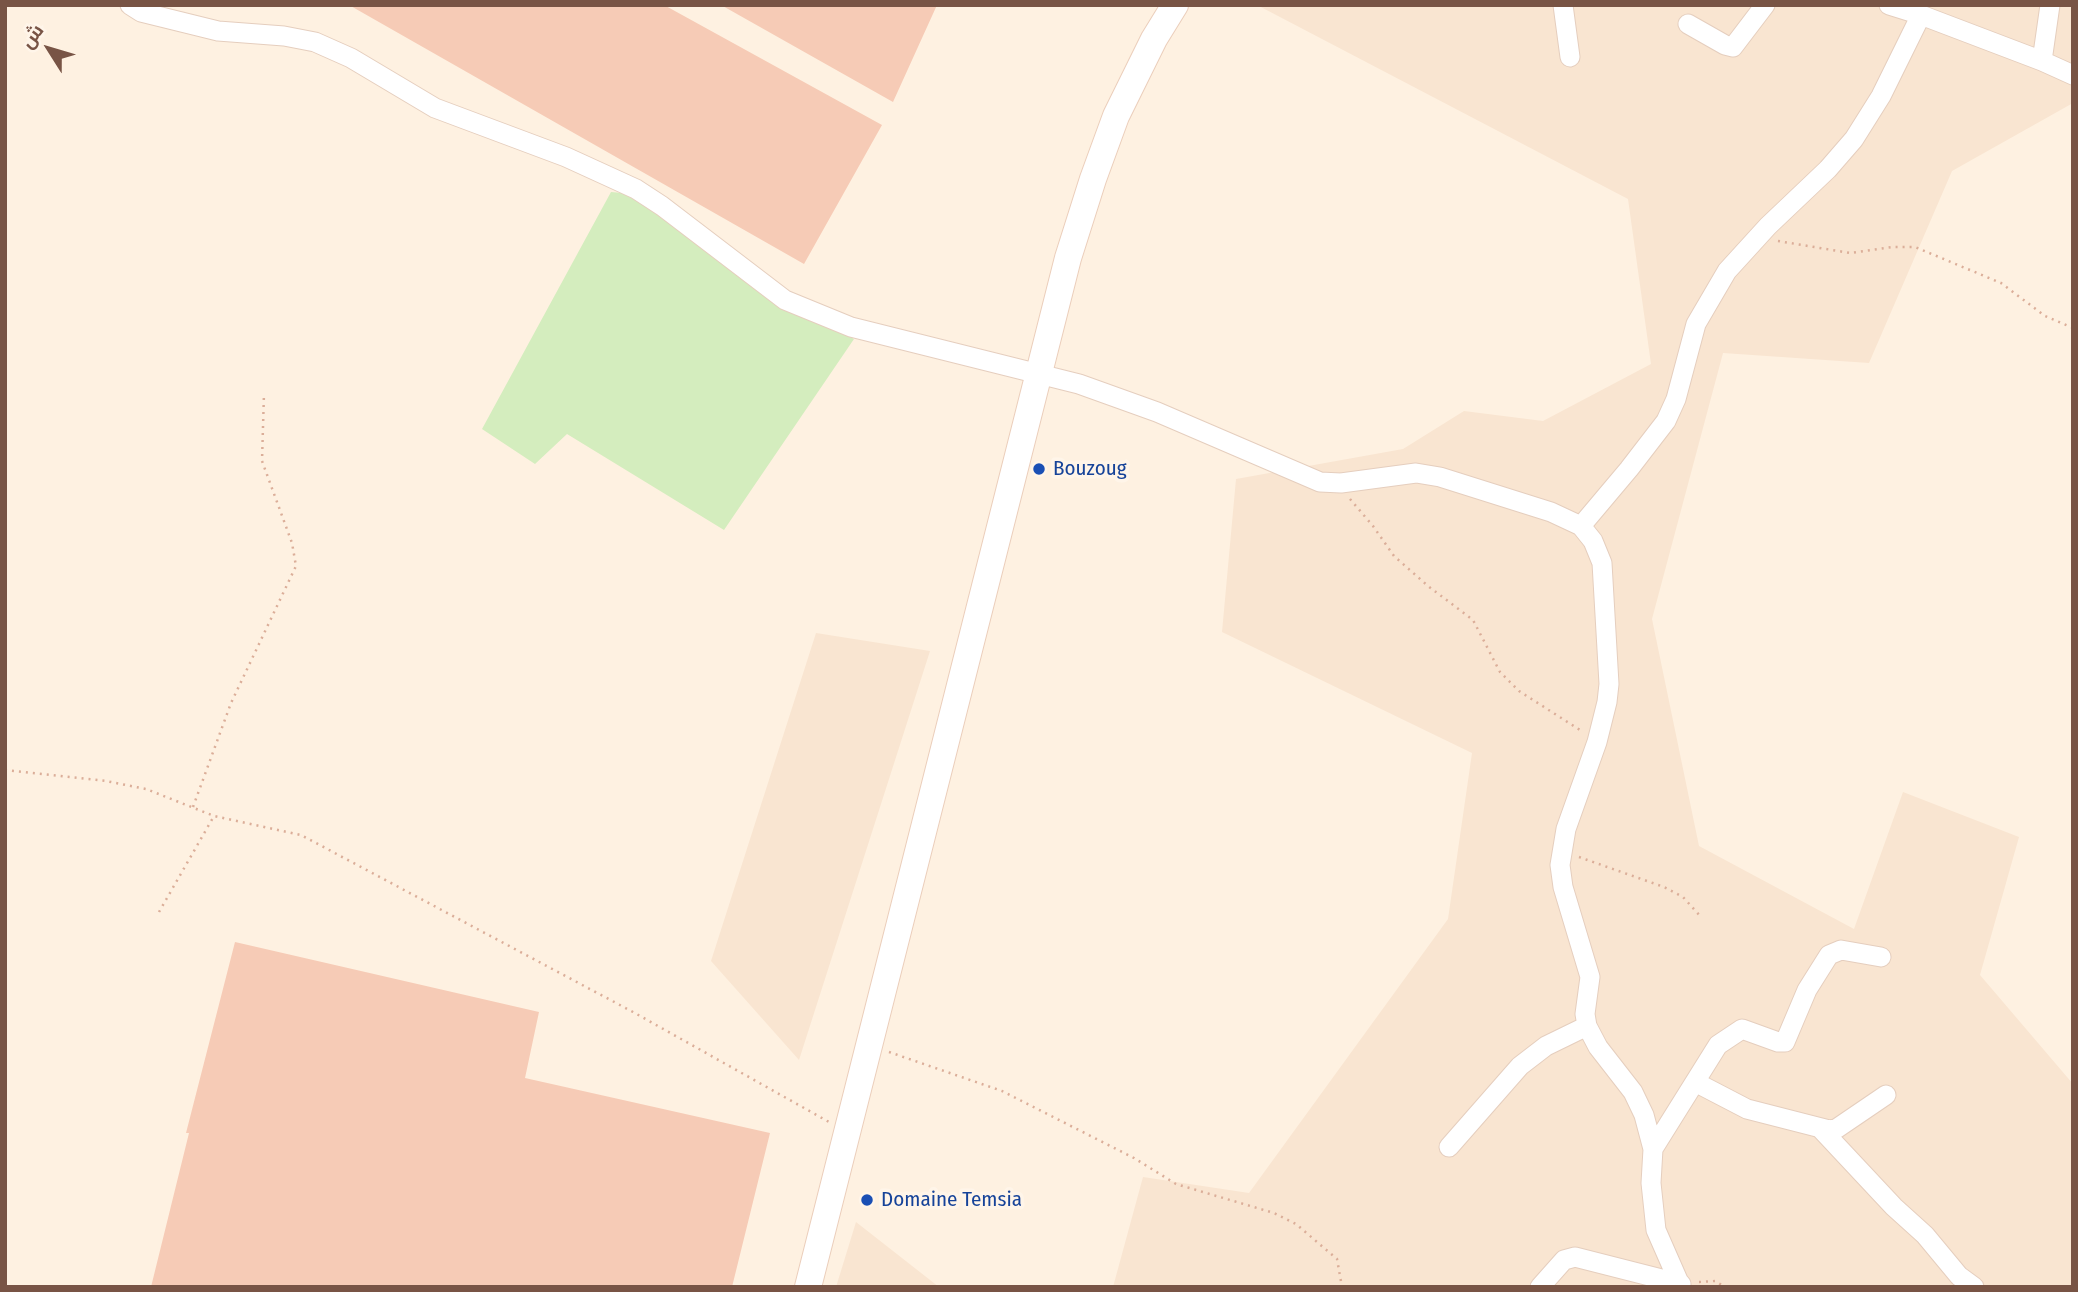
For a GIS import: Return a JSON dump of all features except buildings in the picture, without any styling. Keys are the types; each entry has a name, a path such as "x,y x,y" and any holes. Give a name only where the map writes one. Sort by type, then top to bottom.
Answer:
{"main road":[{"path":"808,1287 1068,258 1116,116 1148,50 1175,5"}],"street":[{"path":"130,5 141,12 218,31 284,36 316,43 351,58 435,108 566,157 636,189 793,304 851,327 1079,384 1157,412 1320,482 1337,483 1416,473 1440,477 1551,512 1581,526 1593,541 1602,563 1609,684 1597,742 1566,829 1560,865 1563,887 1590,977 1587,1026 1598,1047 1633,1092 1644,1115 1653,1149 1651,1183 1656,1230 1681,1285"},
{"path":"1563,5 1570,57"},
{"path":"1688,24 1733,47 1765,5"},
{"path":"1889,5 2073,75"},
{"path":"2042,61 2050,5"},
{"path":"1581,526 1666,421 1676,399 1696,324 1727,271 1854,139 1881,96 1921,15"},
{"path":"1653,1149 1718,1045 1741,1029 1785,1042 1807,990 1825,960 1834,951 1881,957"},
{"path":"1449,1147 1520,1066 1546,1046 1587,1026"},
{"path":"1695,1082 1746,1110 1821,1129 1836,1129 1886,1095"},
{"path":"1821,1129 1894,1207 1925,1235 1959,1276 1973,1287"},
{"path":"1540,1287 1564,1260 1575,1257 1681,1285"}],"path":[{"path":"1757,237 1850,253 1901,246 1915,247 2001,283 2045,316 2073,328"},
{"path":"193,807 231,703 296,566 292,543 262,461 264,393"},
{"path":"1337,483 1394,556 1473,620 1500,672 1519,691 1597,742"},
{"path":"5,770 106,781 146,789 214,816 287,831 310,839 634,1012 847,1132"},
{"path":"159,912 214,816"},
{"path":"1562,852 1610,866 1664,887 1683,897 1701,917"},
{"path":"869,1046 1002,1091 1134,1158 1175,1184 1274,1213 1296,1224 1337,1259 1342,1287"},
{"path":"1681,1285 1716,1281 1725,1287"}],"shaded area":[{"path":"1257,5 2073,5 2073,103 1952,171 1869,363 1723,353 1652,619 1699,846 1854,929 1903,792 2019,837 1980,975 2073,1084 2073,1287 1113,1287 1143,1177 1249,1193 1448,919 1472,753 1222,632 1236,479 1403,449 1464,411 1543,421 1651,364 1628,199"},
{"path":"816,633 930,651 799,1060 711,961"},
{"path":"856,1222 939,1287 836,1287"}],"green space":[{"path":"611,192 633,194 766,291 854,339 724,530 567,434 535,464 482,429"}],"place":[{"name":"Bouzoug","path":"1039,469"},
{"name":"Domaine Temsia","path":"867,1200"}]}
